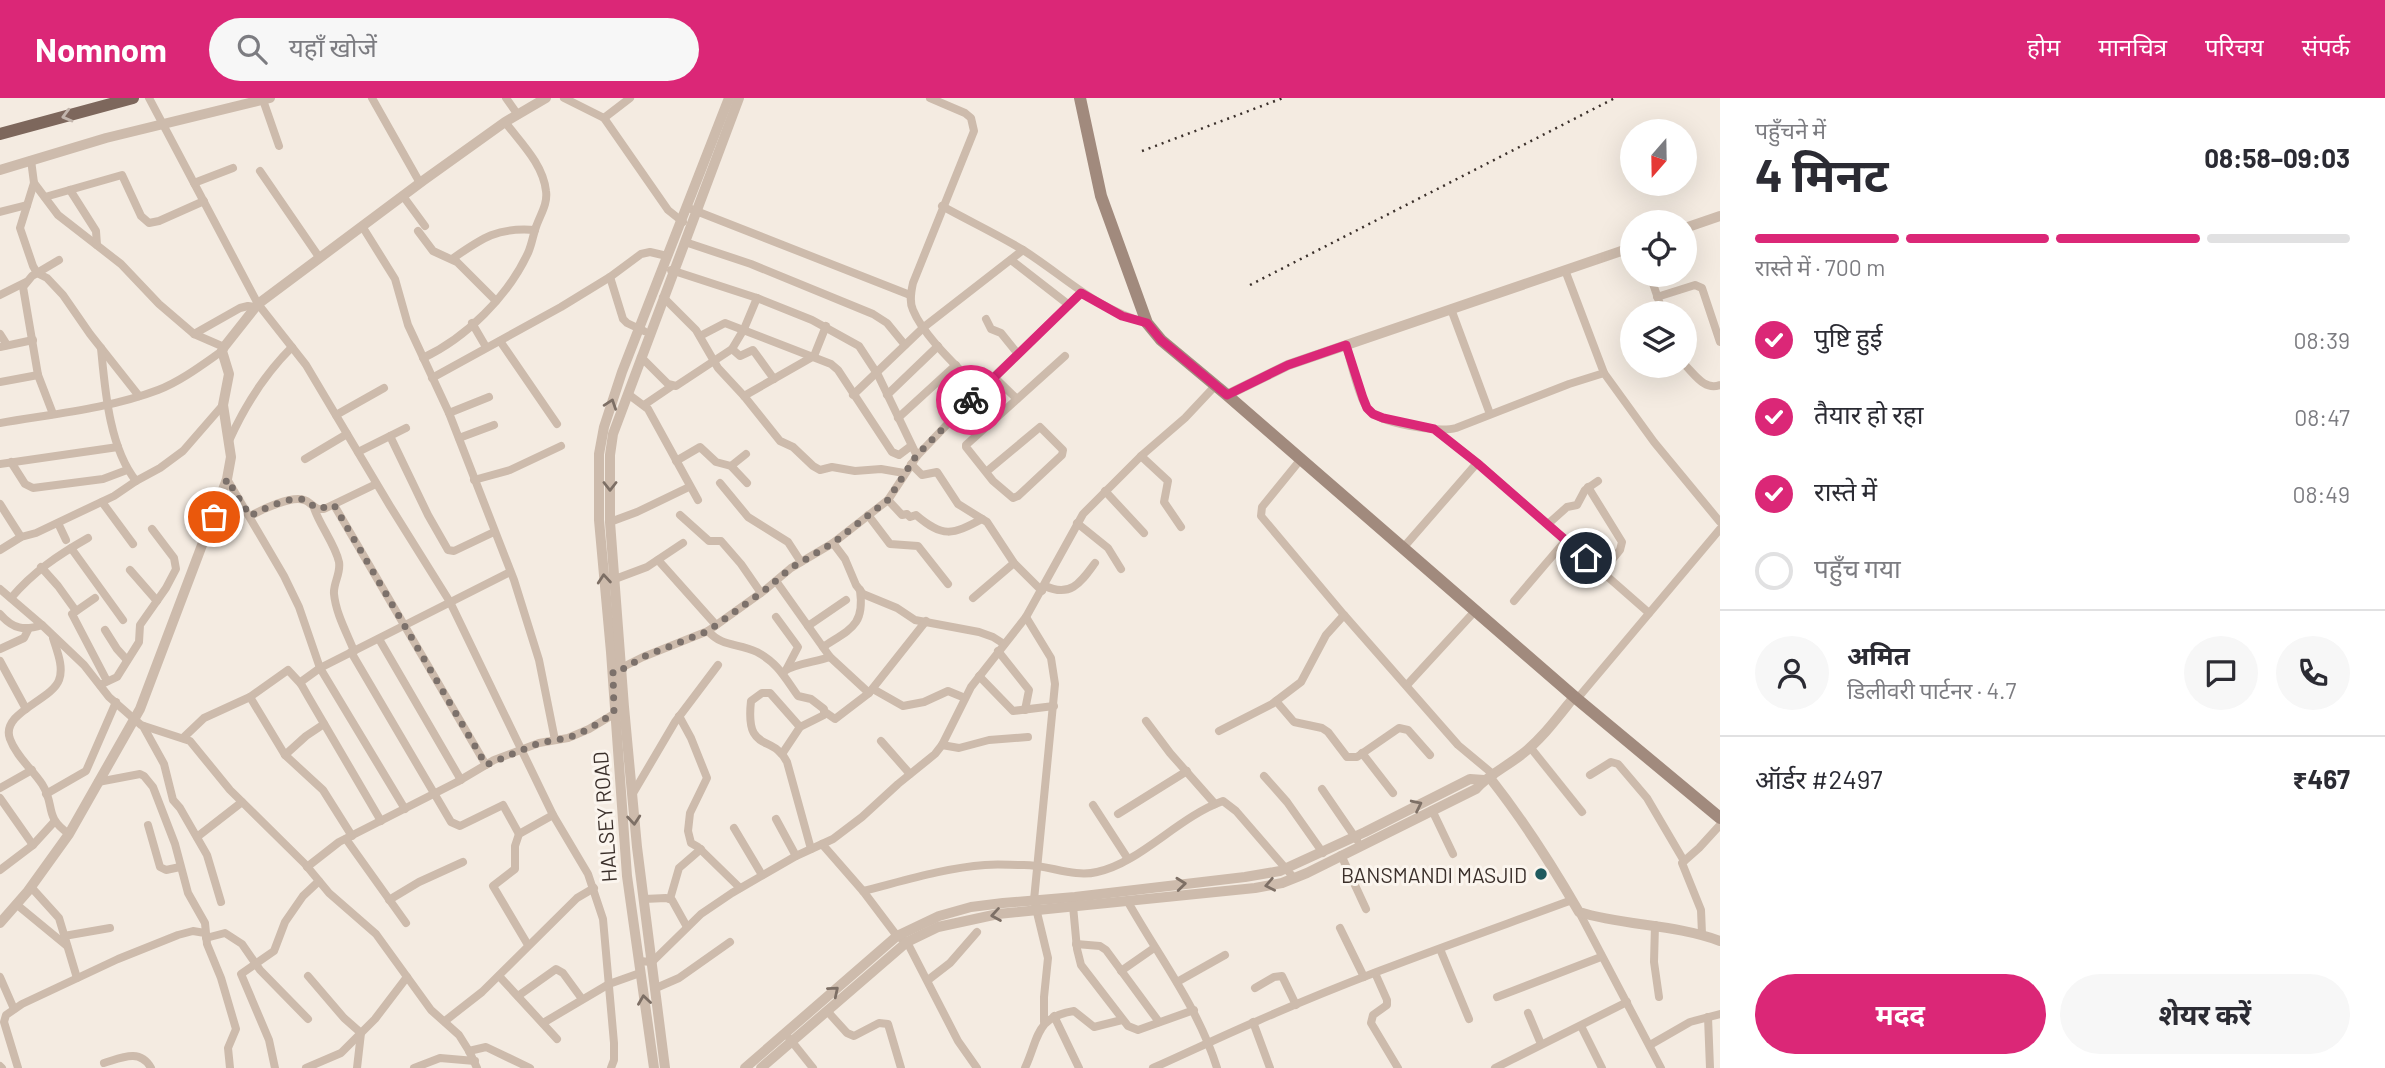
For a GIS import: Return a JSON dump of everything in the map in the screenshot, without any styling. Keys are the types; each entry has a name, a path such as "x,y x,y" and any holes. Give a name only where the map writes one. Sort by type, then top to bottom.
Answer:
{"main road":[{"path":"0,134 133,98"},
{"path":"1080,98 1101,196 1147,323 1161,340 1576,698 1720,818"}],"street":[{"path":"149,98 257,306 292,347 450,603 553,816 572,845 594,888 603,919 610,984 614,1060 611,1068"},
{"path":"372,98 420,183"},
{"path":"506,98 518,115"},
{"path":"0,423 107,404 159,390 184,378 223,349 257,306 319,257 505,122 546,98"},
{"path":"564,98 579,102 604,118 668,210 686,223"},
{"path":"604,118 629,98"},
{"path":"665,1068 619,710 605,526 604,427 664,262 686,223 715,148 728,112 729,98"},
{"path":"728,112 739,98"},
{"path":"930,98 965,113 971,118 974,131 912,283 912,309 938,346 980,390"},
{"path":"0,170 163,124 267,99 279,146"},
{"path":"423,358 444,346 496,301 523,262 545,203 544,180 537,163 505,122"},
{"path":"31,160 34,183 20,228 37,273 47,278 63,295 139,396"},
{"path":"194,183 233,168"},
{"path":"260,171 319,257"},
{"path":"45,197 124,175 141,216 149,223 204,201"},
{"path":"0,923 31,887 69,834 98,782 139,723 214,517 227,479 231,457 223,405 229,374 223,349 194,334 159,304 121,264 58,215 34,183"},
{"path":"70,190 96,231 97,245"},
{"path":"402,196 433,251 452,259 496,301"},
{"path":"0,212 27,205"},
{"path":"942,206 1023,250 1081,293 1122,316 1147,323"},
{"path":"691,209 910,295"},
{"path":"1697,224 1720,216"},
{"path":"604,454 675,271 685,242 686,223"},
{"path":"362,226 395,279 408,325 449,413 510,572 539,660 555,740"},
{"path":"452,259 494,232 535,230"},
{"path":"685,242 751,264 873,314 887,323 905,345"},
{"path":"853,394 924,327 1023,250"},
{"path":"1227,395 1288,365 1620,251"},
{"path":"432,378 610,277 641,254 650,252 675,271 757,298 826,326 859,346 876,372 922,475 937,472 958,504 991,527 1014,563 1043,589 1060,591 1071,588 1082,580 1095,562"},
{"path":"0,295 59,260"},
{"path":"1011,260 1069,305"},
{"path":"1564,270 1604,373 1654,442 1720,522"},
{"path":"610,277 623,319 650,333"},
{"path":"26,282 23,291 38,374 53,414"},
{"path":"1657,297 1695,285 1702,288 1720,342"},
{"path":"1654,287 1658,301"},
{"path":"618,670 708,631 801,562 833,543 888,500 914,460 980,390 1081,293"},
{"path":"663,297 700,336 712,360 780,441 793,447 817,469 832,467 855,471 881,468 904,472"},
{"path":"644,405 732,349 757,298"},
{"path":"194,334 240,308 257,306"},
{"path":"1451,309 1490,414"},
{"path":"986,319 991,329 1001,333 1018,354"},
{"path":"472,323 486,347"},
{"path":"700,336 723,323 835,366 894,454 899,455 911,446"},
{"path":"744,396 814,356 826,326"},
{"path":"0,334 4,346 33,340"},
{"path":"500,341 557,424"},
{"path":"1346,345 1367,408 1383,418 1434,429 1448,430 1604,373"},
{"path":"887,395 938,346"},
{"path":"229,441 247,402 263,379 292,347"},
{"path":"101,348 107,404 118,447 127,470 136,481"},
{"path":"732,349 742,356 753,350 774,379"},
{"path":"986,472 1038,428 1043,429 1063,450 1062,455 1015,497 1003,490 986,472 966,445 1065,356"},
{"path":"641,357 672,386"},
{"path":"898,418 956,365"},
{"path":"622,372 634,377"},
{"path":"0,382 38,374"},
{"path":"994,377 1017,399"},
{"path":"1697,377 1705,385 1720,385"},
{"path":"639,961 652,961 687,927 740,888 822,844 862,817 942,745 979,676 1026,617 1077,523 1105,491 1185,418 1216,385"},
{"path":"336,415 384,388"},
{"path":"628,394 644,405 698,500"},
{"path":"449,413 489,397"},
{"path":"0,550 21,537 102,502 160,468 183,451 223,405"},
{"path":"458,438 494,425"},
{"path":"358,452 406,428"},
{"path":"1434,429 1477,463 1649,613"},
{"path":"305,459 347,434"},
{"path":"390,436 448,550 454,551 494,532"},
{"path":"474,481 510,470 561,446"},
{"path":"0,464 118,447"},
{"path":"676,461 700,447 716,462 731,466 747,483"},
{"path":"731,466 746,454"},
{"path":"1141,456 1167,480 1164,502 1181,527"},
{"path":"1301,460 1262,507 1261,516 1344,615 1489,777 1520,818 1579,912 1661,1068"},
{"path":"11,462 25,484 33,488 103,479 127,470"},
{"path":"1403,548 1477,463"},
{"path":"227,479 269,547 299,607 320,668 405,809"},
{"path":"1548,524 1567,506 1579,503 1588,487 1598,481"},
{"path":"720,483 748,517 788,542 801,562"},
{"path":"314,508 324,509 376,484"},
{"path":"605,526 689,487"},
{"path":"1588,487 1622,542 1620,550 1602,572"},
{"path":"1105,491 1144,533"},
{"path":"250,516 271,505 299,499 307,501 314,508 338,562 339,574 334,594 353,651 451,822 456,826 506,806 519,834 515,846 515,869 493,886 528,945"},
{"path":"888,500 902,515 916,515 938,531 963,529 982,519"},
{"path":"102,502 133,544"},
{"path":"0,504 21,537"},
{"path":"334,505 486,765"},
{"path":"680,515 709,541 721,541 761,593"},
{"path":"868,515 890,544 918,546 948,584"},
{"path":"58,523 68,544 123,620"},
{"path":"1077,523 1108,548 1121,569"},
{"path":"605,526 615,579 612,607"},
{"path":"745,1068 761,1064 902,939 963,920 1035,905 1142,894 1255,888 1282,883 1291,873 1321,857 1476,789 1541,738 1720,528"},
{"path":"103,683 117,677 139,642 140,625 166,588 176,566 174,558 152,529"},
{"path":"11,598 27,579 68,544 88,538"},
{"path":"1514,601 1566,540"},
{"path":"615,579 637,572 683,543"},
{"path":"823,647 848,629 862,611 860,590 845,559 833,543"},
{"path":"658,560 716,625"},
{"path":"973,598 1014,563"},
{"path":"41,567 76,611"},
{"path":"130,570 157,601"},
{"path":"301,684 320,668 510,572"},
{"path":"776,581 830,657 871,691 903,706 924,702 948,691 965,698"},
{"path":"0,589 103,683"},
{"path":"860,590 911,618 986,634 1001,648 1029,690 1025,710"},
{"path":"95,598 73,616 103,683 116,702 139,723 163,764 173,800 197,837 214,873 222,902"},
{"path":"808,626 846,600"},
{"path":"1407,685 1475,611"},
{"path":"0,614 15,627 28,630 42,625"},
{"path":"1219,731 1276,701 1306,676 1326,635 1344,615"},
{"path":"776,617 799,647 784,671"},
{"path":"1025,1068 1044,1021 1048,958 1035,905 1055,684 1051,658 1026,617"},
{"path":"708,631 721,642 756,652 784,671 798,696 811,699 835,719 871,691 926,621"},
{"path":"0,649 24,638 28,630"},
{"path":"105,630 127,660"},
{"path":"52,635 60,662 60,679 14,720 8,733 11,742 46,794 54,822 69,834"},
{"path":"379,639 461,780"},
{"path":"784,671 797,664 830,657"},
{"path":"0,660 26,709"},
{"path":"632,795 679,716 718,665"},
{"path":"183,738 204,718 250,697 288,670 301,684 381,821"},
{"path":"979,676 1010,710 1054,706"},
{"path":"800,727 770,693 762,693 752,698 750,717 754,735 759,741 782,754 787,762 811,849"},
{"path":"250,697 285,755 323,790 349,837 406,923"},
{"path":"1276,701 1294,722 1322,728 1328,732 1347,757 1352,758 1362,753 1399,728 1408,730 1430,755"},
{"path":"46,794 86,771 116,702"},
{"path":"307,867 349,837 486,765 539,743 568,738 589,729 619,710"},
{"name":"HALSEY ROAD","path":"619,710 629,892 654,1068"},
{"path":"782,754 800,727 821,718 825,712"},
{"path":"679,716 707,778 695,800 689,819 691,843 701,849 740,888"},
{"path":"1146,721 1215,804"},
{"path":"139,723 190,741 242,802 307,867 329,894 376,934 431,1010 445,1021 470,1051 476,1064"},
{"path":"285,755 324,724"},
{"path":"942,745 959,748 989,740 1028,737"},
{"path":"881,741 910,774"},
{"path":"1530,747 1582,812"},
{"path":"1362,753 1393,793"},
{"path":"1590,775 1611,762 1618,764 1647,798 1684,861"},
{"path":"0,788 32,770"},
{"path":"1118,814 1186,771"},
{"path":"98,782 140,774 149,780 153,787 175,844 187,893 203,918 205,936 236,1028 228,1048 230,1068"},
{"path":"1264,776 1287,802 1321,857"},
{"path":"1321,857 1341,855 1358,841 1470,779 1489,777"},
{"path":"1322,789 1358,841"},
{"path":"1,801 33,845"},
{"path":"863,891 971,867 1037,864 1089,874 1117,865 1172,828 1223,801 1229,804 1291,873"},
{"path":"197,837 242,802"},
{"path":"1093,805 1128,859"},
{"path":"1433,810 1453,854"},
{"path":"519,834 553,816"},
{"path":"776,819 796,856"},
{"path":"0,870 33,845 54,822"},
{"path":"148,825 160,867 166,870 180,867"},
{"path":"1702,934 1701,910 1682,865 1720,825"},
{"path":"734,828 762,875"},
{"path":"822,844 902,939 928,980 958,1041 977,1068"},
{"path":"687,927 670,899 679,868 701,849"},
{"path":"1341,855 1366,909"},
{"path":"389,901 419,882 463,862"},
{"path":"275,1068 269,1040 241,974 274,951 285,922 303,895 319,881"},
{"path":"31,887 57,914 77,978"},
{"path":"445,1021 482,992 576,898 594,888"},
{"path":"629,892 670,899"},
{"path":"1128,902 1142,894"},
{"path":"1035,905 1073,906 1114,897 1128,902 1194,1010 1217,1068"},
{"path":"1153,1068 1253,1022 1364,977 1572,900"},
{"path":"16,904 66,946"},
{"path":"1073,906 1076,944 1083,970 1128,1026 1136,1030 1194,1010"},
{"path":"1579,912 1599,918 1702,934 1720,941"},
{"path":"1655,925 1654,962 1660,997"},
{"path":"64,936 110,928"},
{"path":"1340,928 1364,977"},
{"path":"18,1068 4,1022 6,1014 77,978 178,934 196,930 205,936 225,933 242,943 256,964 308,1019"},
{"path":"928,980 950,963 977,932"},
{"path":"819,1014 902,939"},
{"path":"656,988 686,973 730,942"},
{"path":"1076,944 1103,947 1159,1022"},
{"path":"1121,971 1154,948"},
{"path":"1440,949 1469,1019"},
{"path":"1177,982 1225,955"},
{"path":"1497,997 1601,957"},
{"path":"518,996 556,968 563,973 582,999"},
{"path":"543,1023 610,984 640,973"},
{"path":"1375,973 1387,1005 1373,1015 1371,1023 1398,1068"},
{"path":"309,976 344,1018 361,1033"},
{"path":"499,976 556,1040"},
{"path":"1255,988 1274,977 1282,976 1296,1005"},
{"path":"0,977 13,1009"},
{"path":"306,1068 341,1053 375,1019 407,977"},
{"path":"1495,1068 1627,1002"},
{"path":"1044,1021 1074,1011 1094,1027 1122,1020"},
{"path":"1528,1013 1541,1044"},
{"path":"819,1014 854,1036 879,1023 888,1024 901,1068"},
{"path":"1650,1045 1690,1022 1720,1014"},
{"path":"1054,1016 1079,1068"},
{"path":"1708,1017 1710,1068"},
{"path":"1253,1022 1270,1068"},
{"path":"1581,1026 1602,1068"},
{"path":"649,1031 661,1030"},
{"path":"357,1068 361,1033"},
{"path":"789,1038 813,1068"},
{"path":"470,1051 486,1047 530,1068"},
{"path":"104,1063 136,1055 146,1060 150,1068"},
{"path":"414,1068 447,1057 476,1064"}],"railway":[{"path":"1142,151 1283,98"},
{"path":"1250,285 1615,98"}],"way so far":[{"path":"214,517 227,479 250,516 271,505 299,499 318,509 334,505 486,765 539,743 568,738 589,729 614,713 613,671 708,631 791,568 833,543 888,500 916,456 971,400"}],"place":[{"name":"BANSMANDI MASJID","path":"1541,874"}],"route":[{"path":"971,400 1081,293 1122,316 1147,323 1161,340 1227,395 1288,365 1346,345 1363,398 1373,414 1434,429 1586,558"}]}
